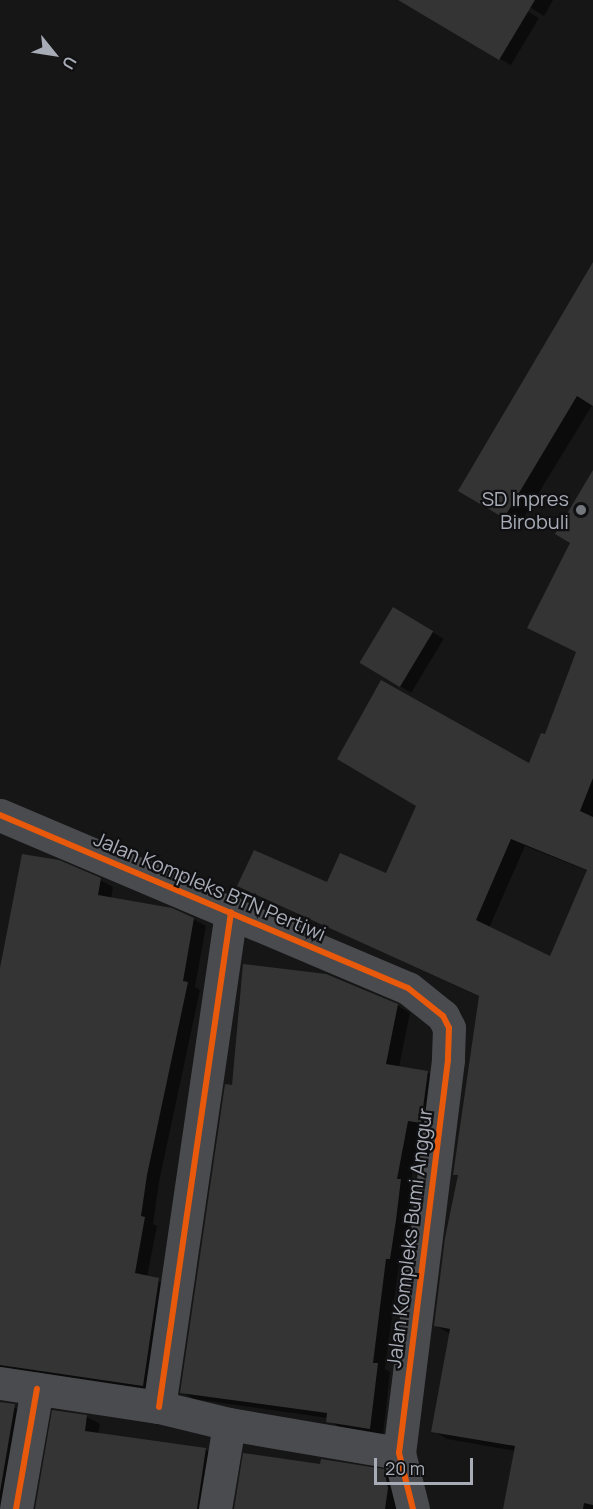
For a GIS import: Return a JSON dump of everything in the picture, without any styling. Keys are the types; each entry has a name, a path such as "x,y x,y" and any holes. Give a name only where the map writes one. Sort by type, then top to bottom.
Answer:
{"street":[{"name":"Jalan Kompleks BTN Pertiwi","path":"1,821 231,912 408,988"},
{"path":"159,1407 231,912"},
{"name":"Jalan Kompleks Bumi Anggur","path":"408,988 436,1007 449,1028 399,1453 413,1509"},
{"path":"0,1383 159,1407 229,1424 399,1453"},
{"path":"16,1509 36,1389"},
{"path":"215,1509 229,1424"}],"building":[{"path":"398,0 535,0 499,60"},
{"path":"593,262 593,406 577,396 504,518 458,491"},
{"path":"593,470 593,778 580,811 593,817 593,1505 584,1503 583,1509 503,1509 515,1446 431,1432 450,1329 434,1326 445,1238 458,1175 453,1175 479,996 237,886 254,850 327,882 340,853 386,873 416,806 337,759 381,680 529,763 541,733 545,734 576,652 527,628 570,543 555,534","holes":["511,839 587,870 550,956 476,920"]},
{"path":"393,607 433,631 400,687 360,663"},
{"path":"22,854 59,860 101,878 98,895 172,908 194,918 183,981 188,982 147,1175 141,1216 145,1217 135,1273 159,1278 143,1386 0,1365 0,968"},
{"path":"243,964 326,974 398,1004 386,1064 428,1071 421,1123 408,1121 397,1179 401,1179 396,1220 390,1259 386,1259 373,1363 378,1363 370,1429 326,1422 327,1413 180,1393 225,1084 232,1085"},
{"path":"0,1402 15,1404 0,1492"},
{"path":"52,1410 87,1415 85,1431 206,1448 197,1509 35,1509"},
{"path":"243,1453 320,1464 321,1459 384,1469 388,1488 385,1509 234,1509"}],"cycle path":[{"path":"0,815 408,988 443,1016 449,1028 448,1060 399,1453 413,1509"},
{"path":"159,1407 231,912"},
{"path":"16,1509 37,1389"}],"place":[{"name":"SD Inpres Birobuli","path":"581,510"}]}
